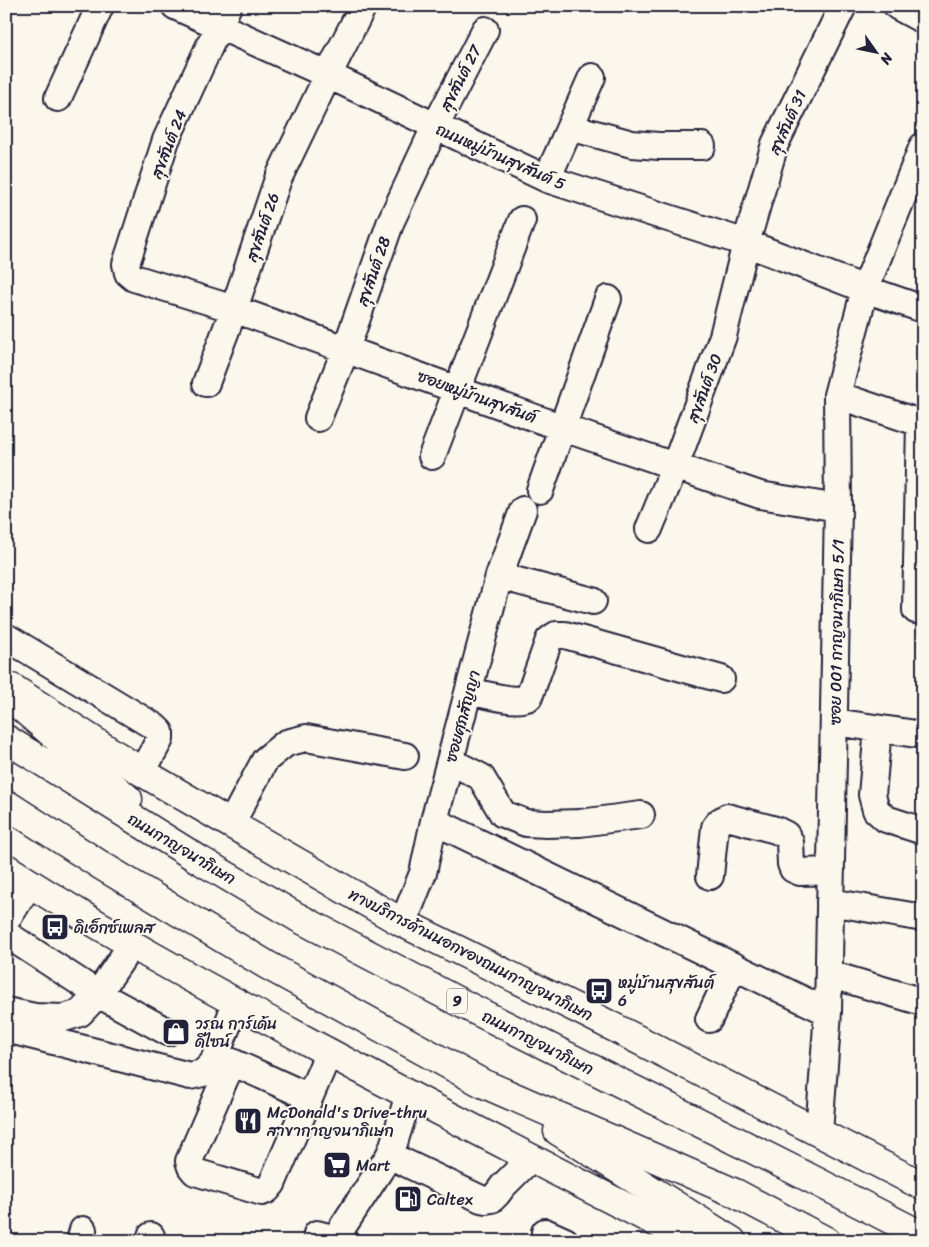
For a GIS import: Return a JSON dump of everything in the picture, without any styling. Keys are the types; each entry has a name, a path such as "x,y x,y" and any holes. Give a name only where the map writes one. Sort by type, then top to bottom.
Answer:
{"main road":[{"name":"ทางบริการด้านนอกของถนนกาญจนาภิเษก","path":"6,684 142,772 403,923 588,1014 923,1186"},
{"path":"6,694 198,859"},
{"name":"ถนนกาญจนาภิเษก","path":"6,739 198,859 297,917 459,1002 923,1236"},
{"path":"6,804 102,866 267,965 482,1084 732,1241"},
{"path":"6,868 65,905 236,1003 680,1238"},
{"path":"482,1084 735,1193 826,1241"}],"street":[{"path":"58,98 100,6"},
{"name":"ถนนหมู่บ้านสุขสันต์ 5","path":"175,6 223,16 328,75 547,179 746,243 865,289 923,309"},
{"name":"สุขสันต์ 26","path":"206,383 234,309 278,179 363,6"},
{"name":"สุขสันต์ 31","path":"746,243 775,144 843,6"},
{"path":"897,6 923,20"},
{"name":"สุขสันต์ 24","path":"126,264 166,140 223,16"},
{"name":"สุขสันต์ 27","path":"435,127 484,30"},
{"path":"547,179 592,77"},
{"name":"สุขสันต์ 28","path":"318,418 346,349 391,221 435,127"},
{"path":"570,127 632,144 702,146"},
{"name":"ซอย 001 กาญจนาภิเษก 5/1","path":"819,1132 829,974 838,508 837,395 865,289 923,146"},
{"path":"432,456 522,220"},
{"name":"สุขสันต์ 30","path":"649,529 675,466 723,336 746,243"},
{"name":"ซอยหมู่บ้านสุขสันต์","path":"126,264 128,272 134,278 234,309 563,428 760,495 838,508"},
{"path":"540,490 608,298"},
{"path":"837,395 921,423 916,610"},
{"name":"ซอยศุภสัญญา","path":"403,923 423,873 434,821 499,576 523,510"},
{"path":"499,576 593,601"},
{"path":"469,691 515,700 529,697 549,640 556,635 565,635 721,679"},
{"path":"6,637 147,722 160,732 160,739 142,772"},
{"path":"834,722 923,735"},
{"path":"878,729 872,795 876,810 886,819 923,831"},
{"path":"231,824 265,760 286,743 306,738 405,756"},
{"path":"450,761 481,777 503,814 526,823 580,823 641,814"},
{"path":"710,876 715,827 727,817 776,830 786,835 790,842 793,869 800,872 831,871"},
{"path":"434,821 828,1012"},
{"path":"6,921 30,883"},
{"path":"830,902 923,918"},
{"path":"6,934 98,994 168,1032"},
{"path":"6,1011 35,1017 64,1018 80,1013 98,994 132,944"},
{"path":"709,1019 734,966"},
{"path":"829,974 923,1002"},
{"path":"236,1003 224,1059 189,1161 195,1172 262,1192 267,1190 272,1184 329,1052"},
{"path":"6,1029 190,1076 203,1073 213,1063 224,1059 310,1097"},
{"path":"317,1234 332,1238 338,1234 389,1156 409,1095"},
{"path":"389,1156 486,1200 492,1199 530,1159"}],"place":[{"name":"ดิเอ็กซ์เพลส","path":"55,927"},
{"name":"หมู่บ้านสุขสันต์ 6","path":"599,991"},
{"name":"วรุณ การ์เด้น ดีไซน์","path":"176,1032"},
{"name":"McDonald's Drive-thru สาขากาญจนาภิเษก","path":"248,1121"},
{"name":"Mart","path":"337,1165"},
{"name":"Caltex","path":"408,1199"}]}
